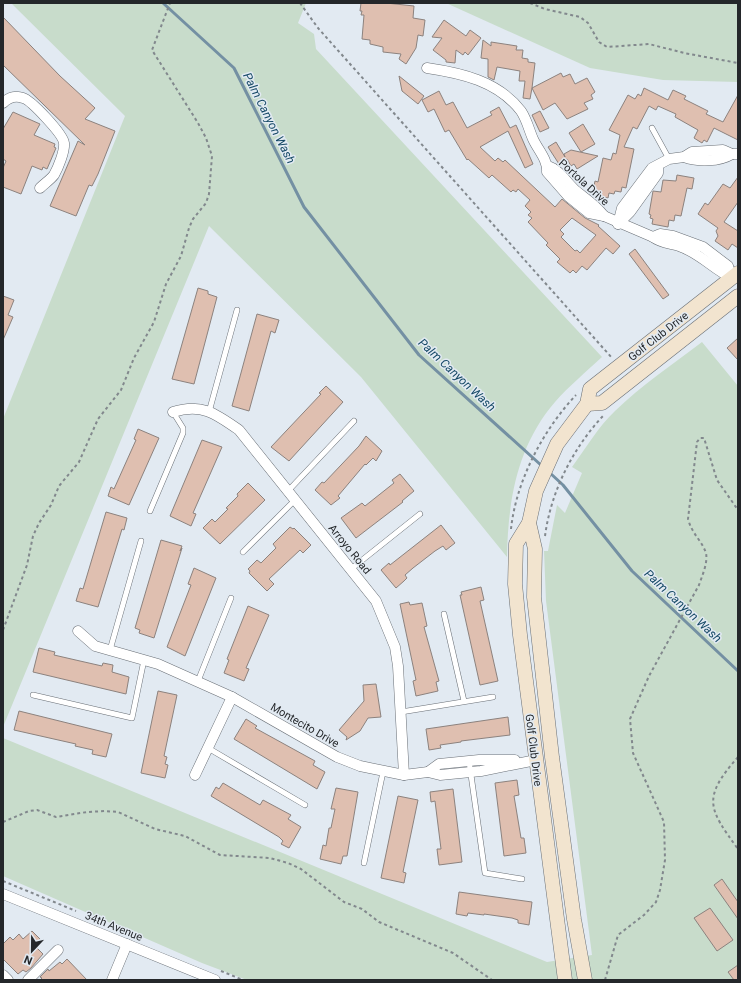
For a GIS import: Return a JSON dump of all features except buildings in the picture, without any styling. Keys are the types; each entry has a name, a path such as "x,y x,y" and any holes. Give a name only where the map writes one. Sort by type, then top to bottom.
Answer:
{"street":[{"name":"Portola Drive","path":"427,68 468,76 498,90 521,112 548,166 547,172 568,196 589,213 604,216 618,224 653,237 660,234 673,236 703,247 728,266 735,275"},
{"path":"3,103 7,98 24,98 32,103 61,134 64,142 63,151 54,174 40,188"},
{"path":"618,224 622,208 652,168 669,159 684,157 692,152 723,150 735,154"},
{"name":"Golf Club Drive","path":"565,980 536,760 515,584 516,544 529,523 536,491 557,444 586,404 590,389 735,275"},
{"name":"Golf Club Drive","path":"586,404 602,403 738,296"},
{"name":"Arroyo Road","path":"172,412 185,408 198,408 221,417 239,430 376,601 388,625 395,647 398,666 404,775"},
{"name":"Golf Club Drive","path":"529,523 535,549 534,597 552,757 574,918 585,980"},
{"name":"Montecito Drive","path":"78,631 95,646 144,660 198,681 232,697 337,757 360,766 383,772 404,775 428,772 440,775 470,773 536,760"},
{"path":"195,776 232,697"},
{"path":"428,772 439,764 469,761 536,760 552,757"},
{"name":"34th Avenue","path":"3,894 215,980"},
{"path":"112,980 127,944"},
{"path":"28,980 58,950"},
{"path":"3,975 8,980"}],"lane":[{"path":"652,128 669,159"},
{"path":"209,412 237,310"},
{"path":"150,511 183,433 184,428 172,412"},
{"path":"288,491 354,421"},
{"path":"243,552 295,500"},
{"path":"351,569 420,514"},
{"path":"110,650 141,541"},
{"path":"198,681 231,598"},
{"path":"444,614 464,701"},
{"path":"33,695 132,718 144,660"},
{"path":"401,712 493,697"},
{"path":"208,748 305,805"},
{"path":"469,761 485,873 522,880"},
{"path":"364,863 383,772"}],"path":[{"path":"3,630 27,566 33,536 39,523 51,505 59,486 79,462 98,419 121,390 134,358 154,322 166,284 181,256 193,219 206,203 209,194 212,156 206,138 152,50 170,3"},
{"path":"300,3 318,28 611,356"},
{"path":"530,3 545,9 580,17 588,23 599,42 607,47 649,44 684,53 738,63"},
{"path":"553,498 581,443 606,412"},
{"path":"604,980 618,935 644,915 656,902 660,890 665,860 664,822 633,753 630,719 649,676 699,585 704,569 706,554 691,530 688,519 697,442 700,438 704,438 717,480 738,510"},
{"path":"525,476 538,448"},
{"path":"738,757 720,779 712,798 713,810 719,823 738,849"},
{"path":"3,822 29,811 36,810 56,817 87,812 118,812 155,829 185,836 220,855 270,858 288,863 301,869 344,902 362,910 378,922 453,953 492,980"}],"green space":[{"path":"11,3 306,3 298,23 314,34 316,49 602,357 555,402 542,419 532,437 523,456 517,475 510,515 507,557 361,377 209,226 3,727 3,419 125,116"},
{"path":"446,3 738,3 738,82 663,80 590,68"},
{"path":"702,342 738,386 738,980 247,980 202,963 3,876 3,738 547,962 592,955 546,601 544,551 548,551 557,505 565,513 582,473 572,467 598,431 609,417 636,392"}],"waterway":[{"name":"Palm Canyon Wash","path":"163,3 234,68 304,207 419,355 542,466"},
{"name":"Palm Canyon Wash","path":"550,473 563,485 632,571 738,671"}]}
